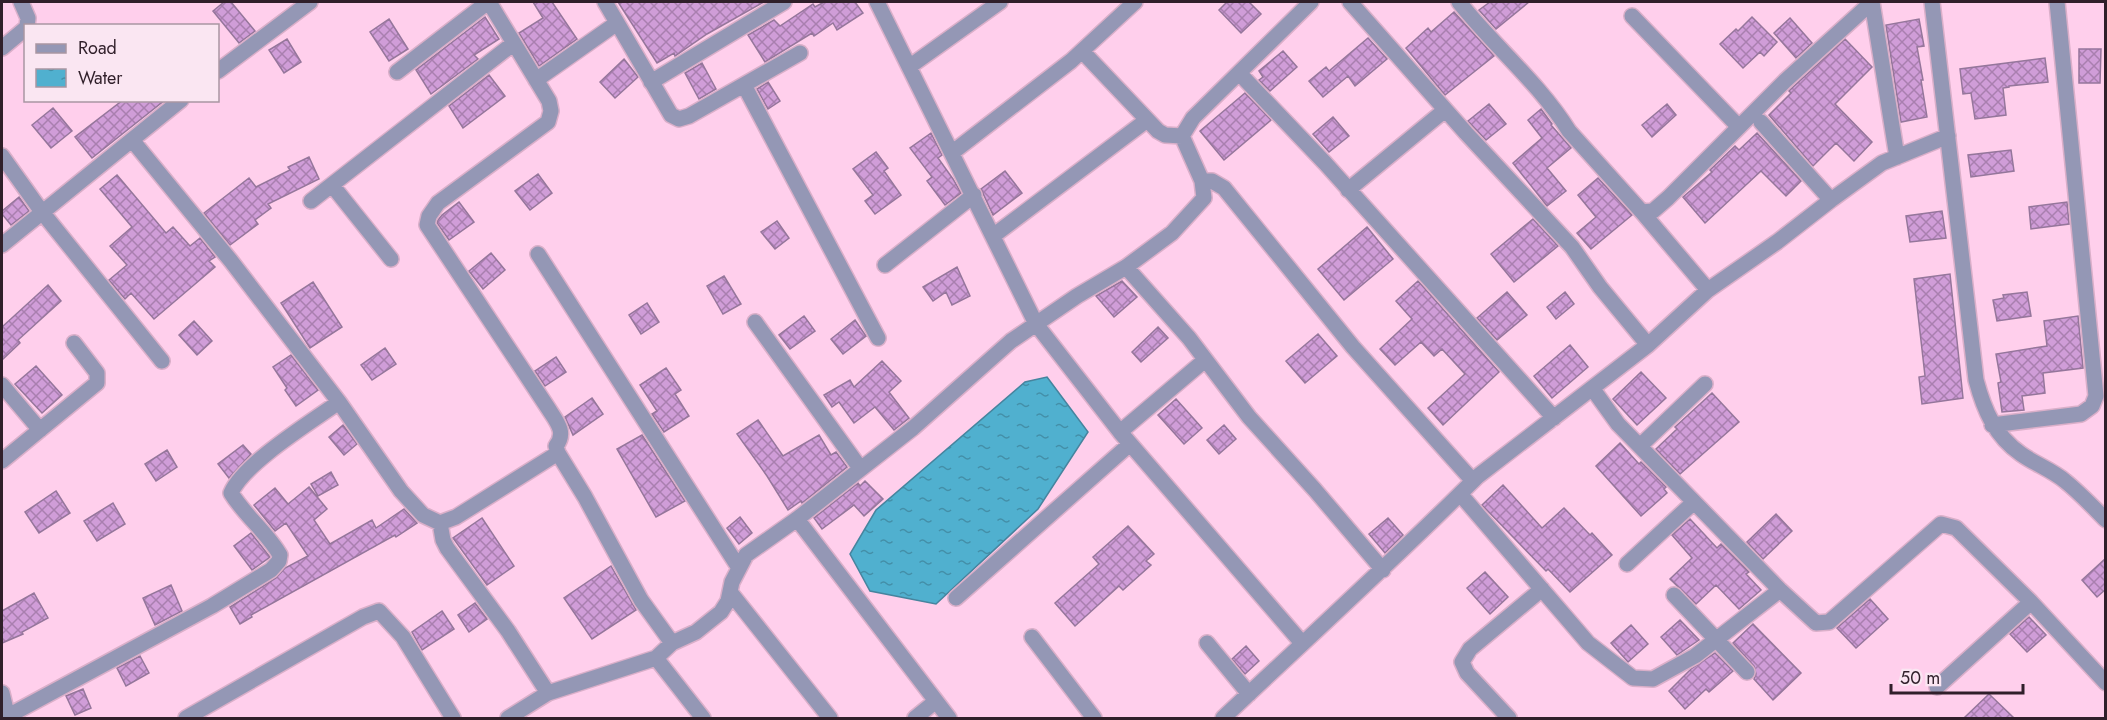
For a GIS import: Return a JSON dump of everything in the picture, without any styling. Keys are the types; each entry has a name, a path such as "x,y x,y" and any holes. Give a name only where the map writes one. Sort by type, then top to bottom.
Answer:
{"street":[{"path":"21,2 28,18 27,24"},
{"path":"398,72 489,2 549,101 551,111 548,122 438,203 429,216 427,225 560,427 560,441 556,446 558,453 585,497 641,600 672,643"},
{"path":"607,2 671,115 679,119 689,116 800,53"},
{"path":"651,82 784,2"},
{"path":"877,2 1036,324 1125,438 1302,643"},
{"path":"909,67 1000,2"},
{"path":"953,152 1082,51 1135,2"},
{"path":"1182,136 1193,118 1311,2"},
{"path":"1350,2 1445,110 1572,247 1600,287 1648,345"},
{"path":"1459,2 1533,84 1569,131 1708,290"},
{"path":"1642,212 1653,211 1660,206 1792,74 1872,2"},
{"path":"1872,2 1897,157"},
{"path":"1932,2 1976,380 1983,404 1992,425 2004,440 2065,481 2106,520"},
{"path":"1992,425 2081,414 2092,406 2096,396 2057,2"},
{"path":"219,70 301,4"},
{"path":"1632,16 1739,127"},
{"path":"536,80 617,22"},
{"path":"2,48 24,29"},
{"path":"311,201 514,43"},
{"path":"1082,51 1147,120 1165,135 1182,136"},
{"path":"1239,73 1348,189 1554,418"},
{"path":"744,85 878,338"},
{"path":"2,245 179,102"},
{"path":"1348,189 1445,110"},
{"path":"993,236 1147,120"},
{"path":"1761,122 1831,200"},
{"path":"508,718 548,693 656,658 672,643 696,632 721,612 728,601 732,582 746,555 797,519 914,428 1011,341 1077,296 1126,267 1172,233 1204,198 1202,181 1182,136"},
{"path":"1223,718 1383,570 1473,481 1648,345 1708,290 1882,163 1948,136"},
{"path":"132,140 231,261 339,402 401,491 423,515 440,523 456,517 558,453"},
{"path":"2,156 42,212 162,361"},
{"path":"1202,181 1212,181 1224,188 1353,346 1473,481"},
{"path":"332,185 391,259"},
{"path":"885,265 974,195"},
{"path":"538,254 739,568"},
{"path":"1126,267 1189,338 1249,417 1383,570"},
{"path":"755,322 860,468"},
{"path":"2,461 97,383 97,373 74,343"},
{"path":"956,598 1205,360"},
{"path":"1640,446 1705,384"},
{"path":"2,385 40,430"},
{"path":"1592,388 1618,424 1780,591 1816,622 1830,622 1941,524 1956,528 2031,602 2106,683"},
{"path":"2,693 8,717 212,606 271,570 279,561 280,555 240,508 231,493 235,484 270,451 339,402"},
{"path":"1461,495 1588,643 1633,678 1653,679 1695,656 1780,591"},
{"path":"1627,564 1694,502"},
{"path":"797,519 949,718"},
{"path":"440,523 447,548 508,631 548,693"},
{"path":"1509,718 1467,673 1462,662 1470,649 1542,589"},
{"path":"730,592 830,718"},
{"path":"1674,595 1747,672"},
{"path":"1937,687 2031,602"},
{"path":"186,718 363,616 378,611 404,638 453,718"},
{"path":"1032,637 1094,718"},
{"path":"1207,643 1249,694"},
{"path":"656,658 703,718"},
{"path":"915,718 936,701"}],"water":[{"path":"1047,377 1088,432 1038,509 936,604 870,591 850,554 876,510 1025,382"}],"building":[{"path":"224,2 231,2 255,31 239,43 213,11"},
{"path":"533,2 552,2 577,39 539,66 519,33 543,18"},
{"path":"618,2 764,2 707,34 675,56 674,53 657,63"},
{"path":"824,2 855,2 863,13 837,30 833,23 814,36 812,33 765,62 748,35 774,20 780,26 813,4 815,7"},
{"path":"1227,2 1249,2 1261,14 1241,33 1219,10"},
{"path":"1490,2 1529,2 1496,29 1479,10"},
{"path":"1454,12 1494,56 1445,95 1406,48 1428,28 1431,32"},
{"path":"485,17 499,39 474,55 478,59 431,94 416,70"},
{"path":"1752,17 1777,42 1764,56 1760,52 1743,68 1720,44"},
{"path":"1790,18 1812,43 1796,58 1774,33"},
{"path":"389,19 408,49 389,61 370,32"},
{"path":"1919,19 1924,46 1917,47 1927,117 1901,122 1886,25"},
{"path":"1368,38 1387,59 1355,86 1348,76 1323,97 1309,81 1326,67 1329,71"},
{"path":"287,39 301,62 284,73 269,50"},
{"path":"1845,39 1872,67 1835,104 1872,142 1854,161 1836,143 1813,166 1769,115 1791,93 1789,91 1792,88"},
{"path":"2079,49 2101,49 2100,83 2079,83"},
{"path":"1283,51 1297,67 1270,91 1259,80 1263,77 1259,71"},
{"path":"2045,58 2048,82 2003,88 2006,115 1975,119 1971,93 1963,94 1960,69"},
{"path":"624,59 638,77 615,98 600,82"},
{"path":"702,63 716,89 699,99 685,73"},
{"path":"489,75 505,96 463,128 449,106"},
{"path":"768,82 780,101 768,109 757,89"},
{"path":"1245,93 1271,120 1224,160 1200,131"},
{"path":"120,102 162,102 92,158 75,137"},
{"path":"1489,104 1506,124 1486,140 1468,121"},
{"path":"1667,104 1676,115 1652,137 1642,125"},
{"path":"53,108 72,131 51,148 32,125"},
{"path":"1541,109 1551,125 1571,148 1547,168 1566,191 1547,206 1513,163 1542,138 1528,120"},
{"path":"1333,117 1349,136 1329,152 1313,134"},
{"path":"931,133 942,155 938,158 961,193 945,205 927,181 932,177 910,148"},
{"path":"1757,133 1801,181 1786,196 1761,171 1705,223 1683,197 1712,172 1710,170 1735,146 1739,150"},
{"path":"2011,150 2014,171 1971,177 1968,155"},
{"path":"876,152 888,168 884,171 901,195 875,214 865,201 873,195 853,169"},
{"path":"309,157 319,179 268,204 271,208 255,220 258,224 230,245 204,213 249,178 256,187 290,170 288,167"},
{"path":"1005,171 1022,193 993,215 981,189"},
{"path":"538,174 552,193 530,210 515,191"},
{"path":"117,175 166,233 173,227 190,246 200,238 215,257 209,261 215,267 154,319 131,293 125,299 109,280 127,265 110,246 132,227 100,189"},
{"path":"1598,178 1632,215 1591,249 1577,233 1596,217 1578,195"},
{"path":"19,197 29,211 11,225 2,211"},
{"path":"459,202 474,222 449,240 437,223 442,215"},
{"path":"2067,202 2069,224 2031,229 2029,207"},
{"path":"1942,211 1946,238 1910,242 1906,216"},
{"path":"1533,219 1558,246 1514,282 1491,254"},
{"path":"777,221 789,238 775,249 761,232"},
{"path":"1367,227 1393,259 1344,300 1318,269"},
{"path":"491,253 505,270 483,289 469,271"},
{"path":"957,267 970,296 952,305 946,292 933,301 923,287"},
{"path":"1950,274 1963,398 1922,404 1919,377 1925,376 1914,279"},
{"path":"724,276 741,304 723,314 707,286"},
{"path":"1122,281 1137,297 1114,317 1096,296"},
{"path":"1418,281 1499,372 1443,425 1428,408 1465,374 1442,349 1434,356 1421,342 1395,365 1380,349 1412,319 1396,301"},
{"path":"313,282 342,327 310,348 281,303"},
{"path":"48,285 61,301 18,340 20,343 2,360 2,327"},
{"path":"1507,292 1527,315 1497,340 1477,318"},
{"path":"1565,292 1574,304 1556,319 1547,307"},
{"path":"2027,292 2031,316 1997,321 1993,300 2004,298 2003,295"},
{"path":"647,303 659,322 641,334 629,315"},
{"path":"804,316 815,331 790,349 779,335"},
{"path":"2078,316 2083,368 2043,373 2045,393 2022,396 2024,410 2002,412 1998,383 2001,382 1996,354 2047,346 2044,321"},
{"path":"855,320 866,336 843,354 831,339"},
{"path":"194,321 212,341 197,355 179,335"},
{"path":"1158,327 1168,338 1141,362 1132,352"},
{"path":"1318,334 1337,356 1305,383 1286,361"},
{"path":"1570,345 1588,367 1552,398 1534,376"},
{"path":"385,348 396,364 372,380 361,365"},
{"path":"291,355 318,390 296,406 273,367"},
{"path":"556,357 566,372 545,386 535,371"},
{"path":"882,361 901,381 889,392 909,418 894,430 875,407 854,423 839,402 832,407 824,395 850,380 854,387"},
{"path":"36,366 62,395 42,413 15,384"},
{"path":"666,368 681,390 675,394 689,416 664,432 652,414 657,411 640,385"},
{"path":"1641,372 1666,398 1637,425 1613,399"},
{"path":"1712,393 1739,422 1680,474 1656,449 1677,429 1675,427"},
{"path":"592,398 603,414 573,435 565,417"},
{"path":"1176,399 1202,428 1184,444 1158,415"},
{"path":"758,420 783,456 819,435 831,455 836,452 847,467 802,503 801,501 788,510 737,434"},
{"path":"343,425 357,444 344,455 329,437"},
{"path":"1224,425 1236,439 1219,454 1207,440"},
{"path":"642,435 685,501 656,517 617,449"},
{"path":"1620,443 1639,464 1641,462 1666,487 1664,489 1667,493 1641,516 1596,466"},
{"path":"243,445 251,454 229,478 218,464"},
{"path":"167,450 177,467 156,481 145,464"},
{"path":"331,472 338,485 318,496 311,484"},
{"path":"865,481 883,499 864,516 854,505 822,529 814,518 858,483 860,486"},
{"path":"1503,485 1542,528 1564,508 1612,555 1570,592 1548,569 1546,571 1482,505"},
{"path":"309,487 327,509 314,520 330,544 372,520 376,528 404,509 417,523 396,537 395,535 251,615 252,617 240,624 230,607 276,578 285,568 308,556 286,523 275,531 254,505 275,488 288,504"},
{"path":"56,491 70,513 39,533 25,512"},
{"path":"113,503 125,524 97,541 84,521"},
{"path":"1776,514 1792,531 1763,559 1747,542"},
{"path":"740,517 752,533 739,544 727,528"},
{"path":"482,518 514,566 487,585 453,538"},
{"path":"1388,518 1403,535 1385,553 1369,534"},
{"path":"1690,519 1717,548 1721,544 1749,572 1746,574 1761,590 1739,609 1716,585 1696,604 1670,579 1692,558 1672,535"},
{"path":"1128,526 1154,554 1146,561 1151,565 1123,590 1119,586 1075,626 1055,603 1099,564 1093,557"},
{"path":"251,533 270,557 252,570 234,546"},
{"path":"2106,558 2106,589 2097,597 2082,580"},
{"path":"611,566 636,610 592,639 564,598"},
{"path":"1485,572 1508,597 1490,614 1467,588"},
{"path":"171,585 182,611 155,625 143,598"},
{"path":"34,593 48,618 22,632 23,634 2,643 2,611"},
{"path":"1870,599 1888,619 1856,648 1837,628"},
{"path":"475,603 487,619 469,632 458,615"},
{"path":"442,611 454,629 422,650 412,632"},
{"path":"2029,617 2046,635 2027,652 2010,634"},
{"path":"1680,620 1699,640 1677,655 1661,637"},
{"path":"1753,624 1801,673 1773,700 1754,679 1756,674 1754,666 1733,643"},
{"path":"1631,625 1648,644 1628,662 1611,643"},
{"path":"1246,646 1259,661 1245,674 1232,659"},
{"path":"1715,653 1733,671 1709,692 1706,689 1685,709 1669,691 1691,669"},
{"path":"140,656 149,673 126,686 117,668"},
{"path":"83,689 91,708 75,715 66,696"},
{"path":"1989,694 2014,718 1964,718"}]}
